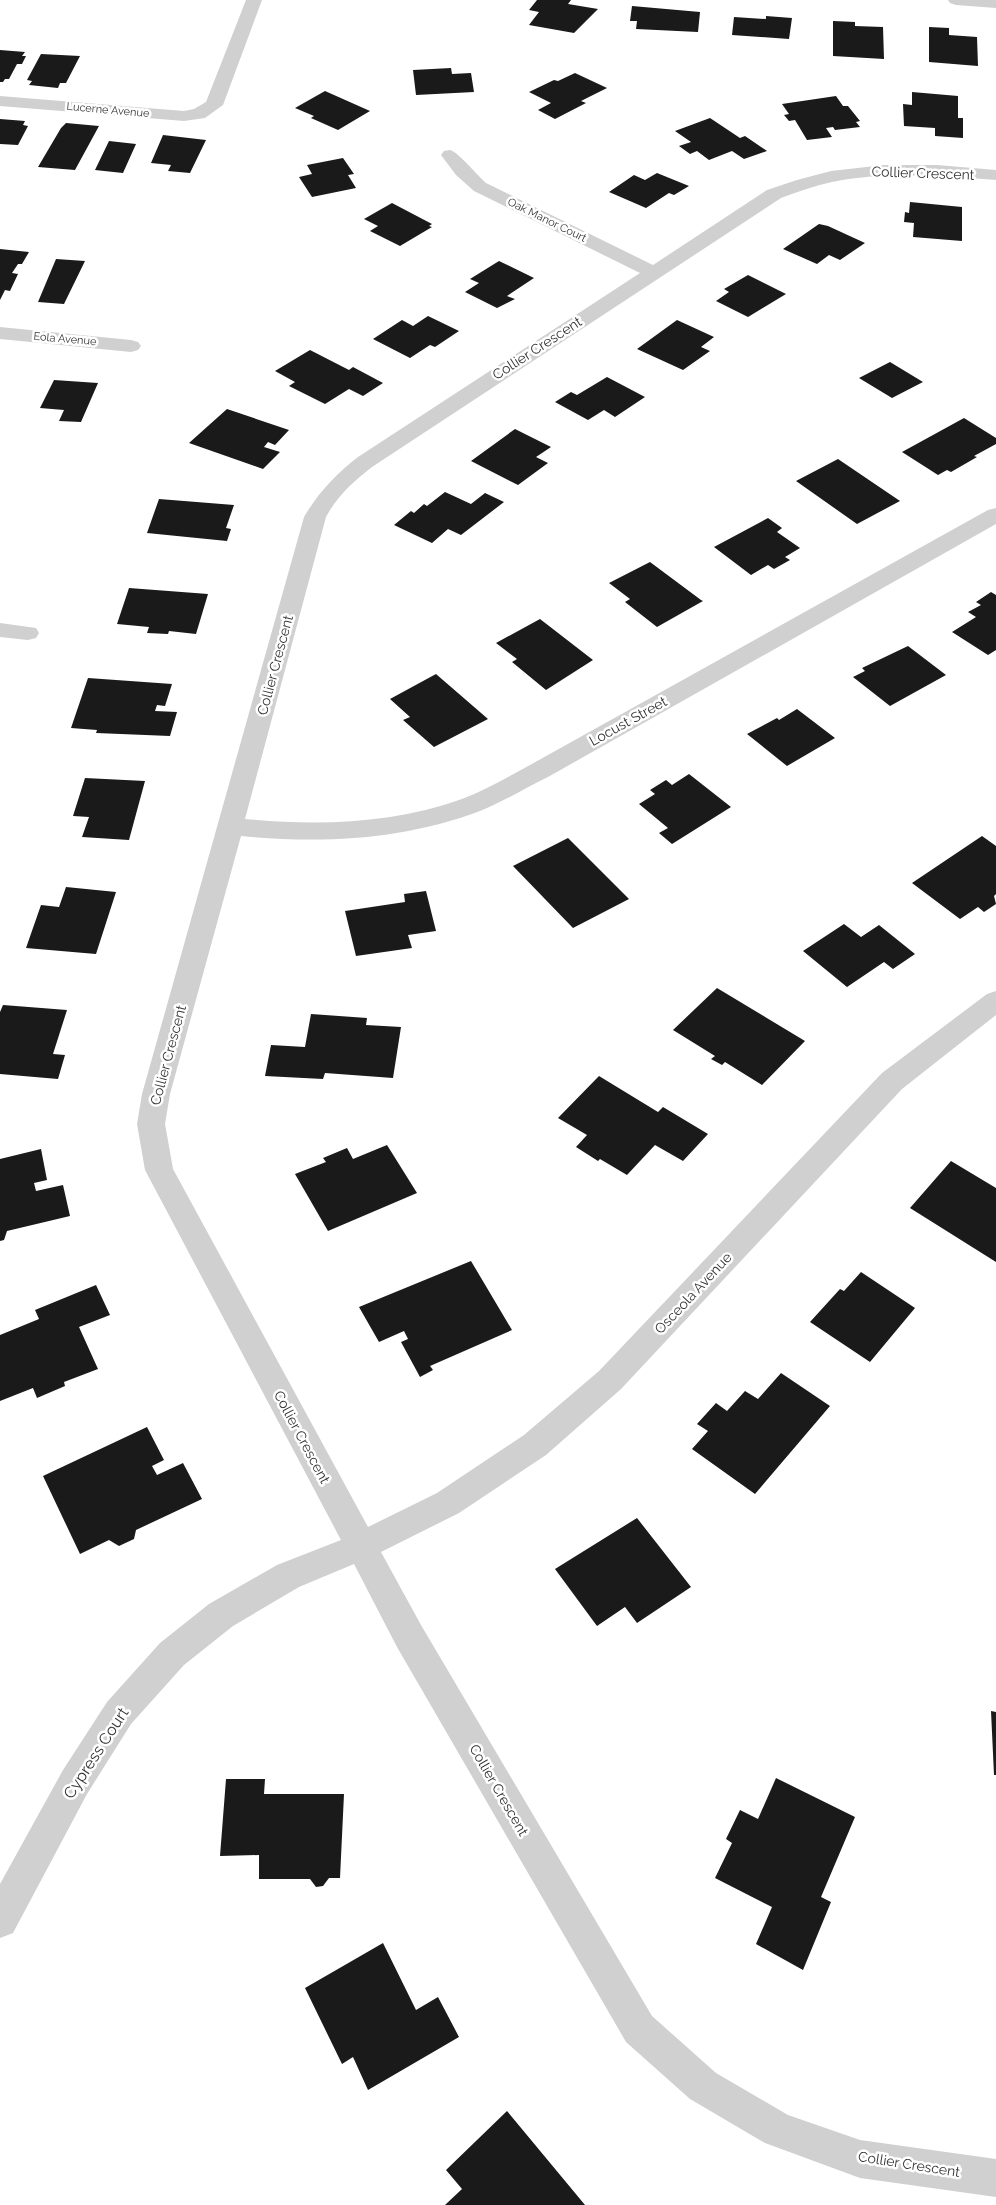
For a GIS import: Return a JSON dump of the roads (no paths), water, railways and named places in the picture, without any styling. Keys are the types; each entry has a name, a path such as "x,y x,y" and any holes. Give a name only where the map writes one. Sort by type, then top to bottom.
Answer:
{"street":[{"name":"Lucerne Avenue","path":"0,101 184,116 199,114 214,105 254,0"},
{"path":"956,0 996,3"},
{"name":"Oak Manor Court","path":"450,155 462,171 480,187 653,272"},
{"name":"Collier Crescent","path":"996,175 896,169 858,171 803,182 774,194 364,462 344,478 323,502 315,517 232,826 156,1094 151,1124 159,1170 360,1547 409,1636 639,2029 703,2086 778,2130 860,2159 996,2178"},
{"name":"Eola Avenue","path":"0,333 130,346"},
{"name":"Locust Street","path":"232,826 281,832 344,832 407,825 471,804 548,767 996,515"},
{"path":"0,630 28,633"},
{"name":"Osceola Avenue","path":"360,1547 448,1503 535,1445 610,1380 892,1081 996,1001"},
{"name":"Cypress Court","path":"0,1920 75,1782 119,1713 172,1654 221,1614 279,1581 360,1547"}]}
